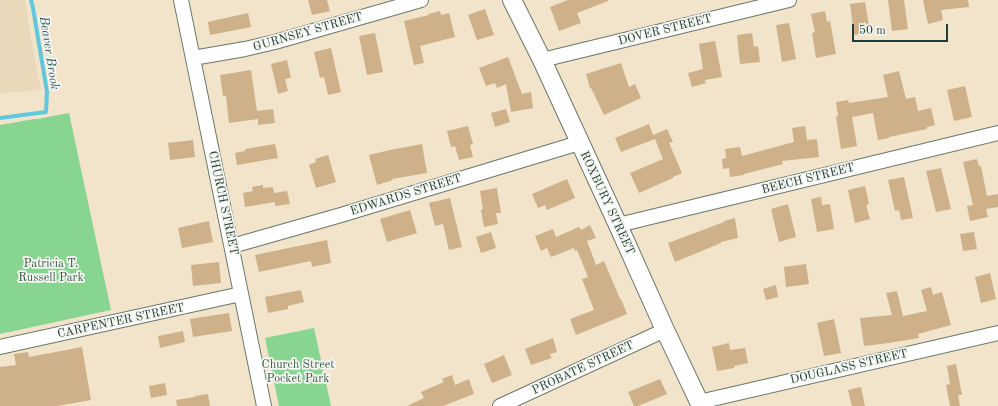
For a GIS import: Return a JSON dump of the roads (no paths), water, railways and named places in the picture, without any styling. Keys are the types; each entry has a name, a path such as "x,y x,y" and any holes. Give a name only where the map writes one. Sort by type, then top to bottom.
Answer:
{"street":[{"name":"CHURCH STREET","path":"181,0 264,406"},
{"name":"GURNSEY STREET","path":"193,58 276,42 421,0"},
{"name":"ROXBURY STREET","path":"512,0 542,60 700,404"},
{"name":"DOVER STREET","path":"542,60 789,0"},
{"name":"BEECH STREET","path":"618,225 998,133"},
{"name":"EDWARDS STREET","path":"232,246 341,215 579,143"},
{"name":"CARPENTER STREET","path":"0,347 241,294"},
{"name":"PROBATE STREET","path":"500,406 665,330"},
{"name":"DOUGLASS STREET","path":"700,404 998,332"}],"waterway":[{"name":"Beaver Brook","path":"0,118 46,112 47,92 31,0"}],"park label":[{"name":"Patricia T. Russell Park","path":"51,271"},
{"name":"Church Street Pocket Park","path":"298,372"}]}
